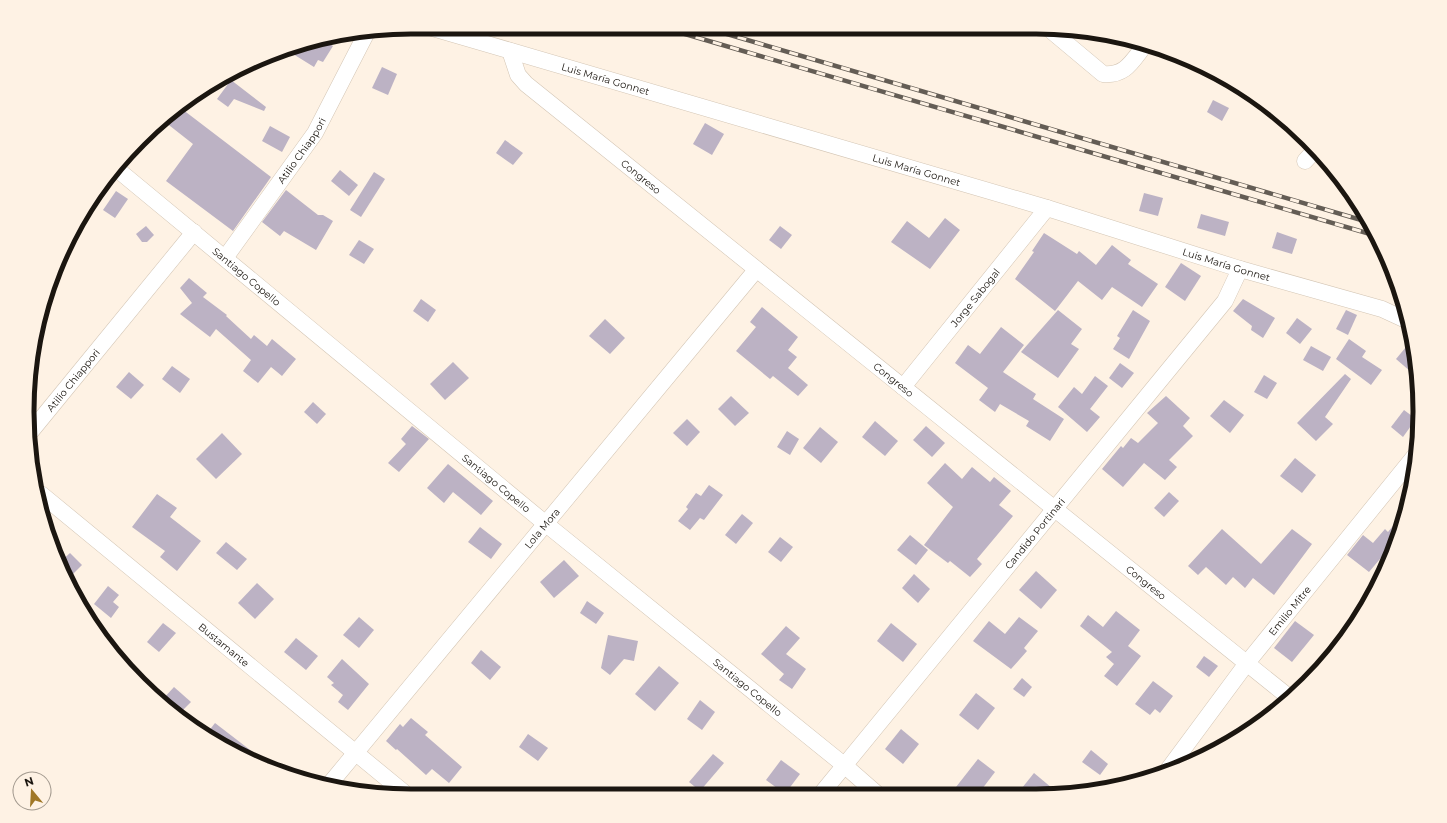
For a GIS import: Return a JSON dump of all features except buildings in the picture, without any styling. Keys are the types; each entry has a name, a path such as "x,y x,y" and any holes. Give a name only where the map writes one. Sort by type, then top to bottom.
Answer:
{"street":[{"name":"Luis María Gonnet","path":"453,34 1047,208 1240,269 1382,308 1401,317"},
{"path":"1056,35 1103,74 1113,75 1125,70 1141,49"},
{"name":"Atilio Chiappori","path":"225,258 316,133 365,37"},
{"name":"Congreso","path":"510,51 518,74 526,84 1285,694"},
{"name":"Santiago Copello","path":"120,172 546,524 844,765 870,789"},
{"name":"Jorge Sabogal","path":"903,387 1047,208"},
{"name":"Atilio Chiappori","path":"35,426 194,232"},
{"name":"Candido Portinari","path":"825,789 1225,301 1240,269"},
{"name":"Lola Mora","path":"332,781 354,752 546,524 756,270"},
{"name":"Emilio Mitre","path":"1175,762 1247,663 1410,462"},
{"name":"Bustamante","path":"44,496 399,788"}],"railway":[{"path":"685,34 1368,233"},
{"path":"727,34 1360,220"}]}
